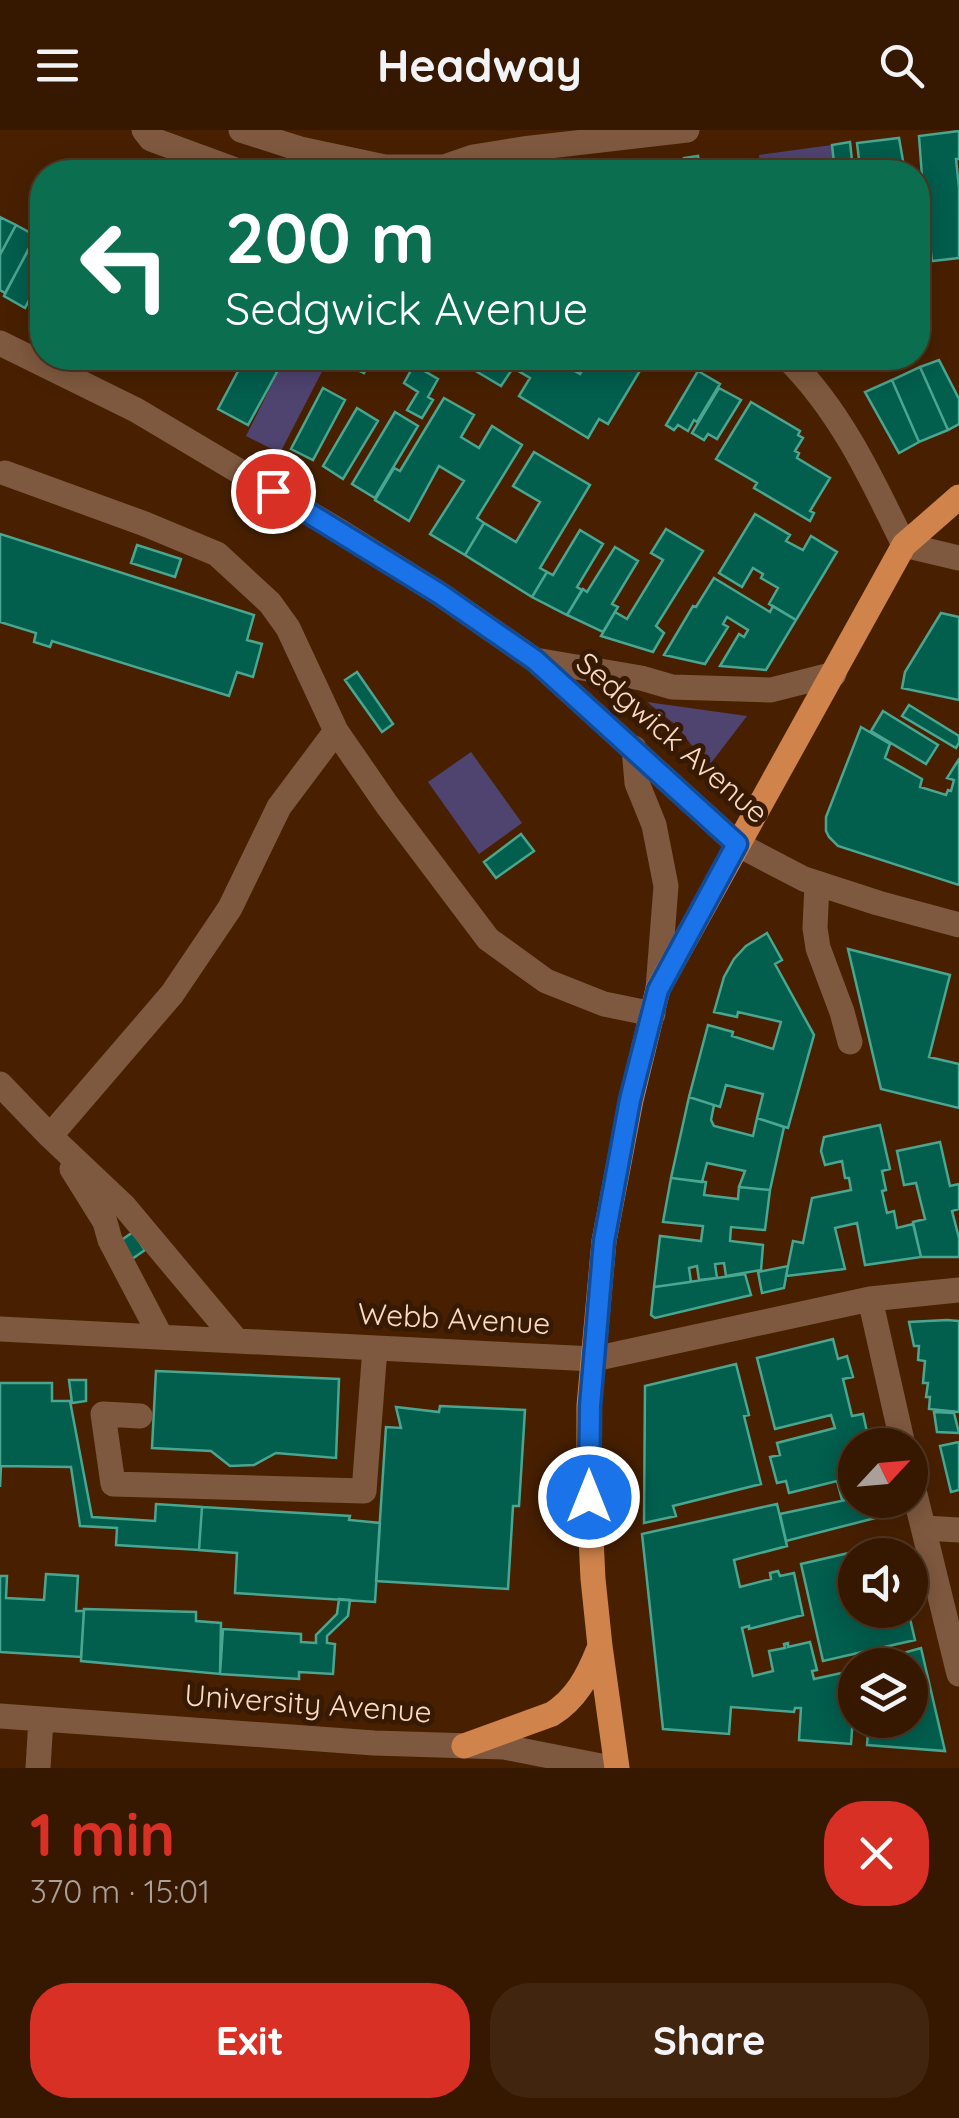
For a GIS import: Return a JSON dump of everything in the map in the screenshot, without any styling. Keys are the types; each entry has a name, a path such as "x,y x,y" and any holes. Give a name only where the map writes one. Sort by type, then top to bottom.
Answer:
{"main road":[{"path":"614,1768 589,1497 590,1406 604,1241 630,1100 656,1002 737,844 904,545 959,497"},
{"path":"464,1746 563,1707 586,1680 600,1646"}],"street":[{"path":"144,130 151,140 207,160"},
{"path":"241,130 352,160"},
{"path":"467,160 523,149 687,130"},
{"name":"Sedgwick Avenue","path":"0,343 30,358"},
{"name":"Sedgwick Avenue","path":"55,370 136,410 341,532 535,660 737,844 804,879 959,925"},
{"path":"800,370 863,460 904,545 959,558"},
{"path":"6,473 217,554 270,603 288,628 336,732 488,939 546,980 604,1004 656,1002 666,886 654,825 636,784 634,748"},
{"path":"535,660 642,678 672,687 771,690 834,674"},
{"path":"50,1136 172,994 230,908 279,806 336,732"},
{"path":"816,883 814,928 818,948 850,1042"},
{"path":"0,1084 115,1214 237,1340"},
{"path":"115,1214 110,1240 160,1337"},
{"name":"Webb Avenue","path":"0,1328 594,1359 870,1300 959,1290"},
{"path":"870,1300 900,1428"},
{"path":"140,1416 103,1414 112,1484 364,1491 375,1348"},
{"path":"921,1518 959,1674"},
{"path":"924,1528 959,1530"},
{"name":"University Avenue","path":"0,1716 374,1743 504,1748 614,1768"},
{"path":"38,1768 41,1718"}],"shaded area":[{"path":"832,145 834,160 760,160 759,155"},
{"path":"279,370 323,370 280,453 246,436"},
{"path":"647,702 747,716 708,767 677,726"},
{"path":"471,752 522,823 479,854 428,782"}],"building":[{"path":"959,131 959,258 932,261 930,160 921,160 919,136"},
{"path":"899,138 903,160 859,160 857,143"},
{"path":"850,142 852,160 834,160 832,145"},
{"path":"0,217 16,225 0,255"},
{"path":"16,225 30,233 30,247 5,293 0,290 0,255"},
{"path":"30,246 30,298 25,308 4,296"},
{"path":"939,360 959,399 959,424 948,430 921,370 930,370 930,363"},
{"path":"239,370 277,372 248,425 218,409"},
{"path":"411,370 423,370 438,379 428,397 433,400 422,418 407,410 418,392 404,383"},
{"path":"474,370 512,370 501,386"},
{"path":"516,370 573,370 580,374 582,370 640,370 608,424 599,419 588,438 519,396 530,378"},
{"path":"921,370 948,430 919,442 892,380"},
{"path":"698,371 720,384 688,431 678,425 674,430 666,425"},
{"path":"892,380 919,442 899,453 865,392"},
{"path":"323,388 345,400 313,460 291,449"},
{"path":"719,388 741,400 717,439 708,434 704,440 692,433"},
{"path":"444,398 474,415 461,437 479,448 492,426 522,445 477,518 484,523 465,555 430,534 464,481 439,466 409,521 375,500 394,468 400,471"},
{"path":"751,402 800,431 798,435 803,438 795,451 799,453 797,458 830,478 810,511 814,513 810,521 754,488 757,483 716,459"},
{"path":"357,408 378,421 343,479 323,466"},
{"path":"395,412 418,426 375,498 352,484"},
{"path":"534,452 590,485 540,568 547,572 532,597 465,555 484,523 516,542 540,502 513,486"},
{"path":"755,514 790,535 786,541 803,550 811,536 837,552 796,620 769,604 778,588 761,578 763,574 753,568 742,587 719,573"},
{"path":"666,529 703,551 656,626 664,633 653,652 601,636 615,612 627,619 663,560 651,553"},
{"path":"580,530 603,544 577,587 582,590 567,615 532,597 547,572 553,575"},
{"path":"0,534 254,615 247,640 262,644 253,677 237,672 229,696 52,641 50,647 34,642 36,633 0,622"},
{"path":"137,545 181,559 175,577 131,563"},
{"path":"615,547 638,561 612,604 618,607 603,632 567,615 583,589 587,592"},
{"path":"714,578 770,612 773,606 796,620 766,670 720,666 739,634 744,637 748,630 727,617 723,624 728,627 705,664 664,655"},
{"path":"941,613 959,617 959,700 902,688 905,672"},
{"path":"357,672 393,724 382,732 345,680"},
{"path":"909,705 959,736 956,748 902,716"},
{"path":"883,711 938,745 926,764 871,731"},
{"path":"861,727 890,744 885,758 922,779 920,787 946,795 954,780 947,778 959,759 959,885 838,846 829,837 826,817"},
{"path":"521,834 534,851 496,878 484,862"},
{"path":"767,933 782,960 775,964 814,1035 788,1128 757,1118 763,1094 726,1085 720,1107 689,1097 708,1025 773,1049 781,1022 738,1012 737,1017 714,1012 724,977 734,959"},
{"path":"848,949 950,975 929,1057 959,1064 959,1108 881,1089"},
{"path":"689,1097 714,1105 714,1126 753,1136 757,1118 784,1127 770,1190 739,1187 745,1171 707,1163 702,1182 671,1178"},
{"path":"880,1125 890,1169 882,1171 887,1213 894,1211 897,1228 913,1224 921,1257 865,1265 857,1223 835,1228 845,1269 786,1276 793,1241 803,1243 812,1198 851,1190 842,1161 825,1165 821,1151 824,1137"},
{"path":"940,1142 950,1186 959,1184 959,1209 952,1211 959,1257 921,1257 913,1222 925,1219 916,1183 904,1185 897,1151"},
{"path":"671,1178 706,1182 704,1195 738,1199 739,1187 770,1190 765,1230 731,1227 730,1241 763,1245 761,1270 726,1276 724,1263 715,1264 717,1278 699,1280 697,1266 689,1268 691,1282 654,1287 660,1236 701,1241 703,1226 663,1222"},
{"path":"133,1232 145,1250 132,1259 120,1241"},
{"path":"788,1266 784,1288 762,1293 758,1272"},
{"path":"745,1274 751,1295 655,1318 651,1315 654,1287"},
{"path":"959,1321 959,1412 929,1409 928,1383 923,1383 925,1361 918,1360 919,1346 914,1346 909,1322"},
{"path":"833,1339 838,1359 847,1356 853,1377 843,1379 852,1416 863,1414 866,1428 838,1428 838,1485 837,1481 789,1493 786,1481 777,1483 770,1457 780,1455 777,1443 835,1428 831,1415 775,1429 757,1358"},
{"path":"736,1364 761,1484 673,1506 676,1516 644,1523 645,1386"},
{"path":"156,1371 339,1379 336,1458 276,1453 254,1465 230,1466 211,1451 152,1448"},
{"path":"69,1380 86,1380 86,1401 72,1403"},
{"path":"0,1383 52,1383 52,1401 70,1401 92,1517 155,1521 156,1504 202,1507 199,1550 116,1545 117,1528 80,1526 71,1467 1,1466 0,1487"},
{"path":"440,1406 525,1410 519,1506 513,1506 508,1589 376,1581 386,1427 401,1428 396,1407 439,1412"},
{"path":"934,1412 954,1413 959,1433 937,1432"},
{"path":"959,1442 959,1490 951,1492 940,1446"},
{"path":"838,1502 838,1518 875,1518 786,1541 780,1514"},
{"path":"777,1504 787,1546 734,1560 740,1587 771,1579 770,1573 794,1573 803,1615 742,1628 753,1676 773,1671 769,1651 785,1648 788,1643 788,1647 810,1642 817,1670 812,1671 814,1679 838,1674 838,1738 851,1738 851,1744 799,1740 801,1708 794,1712 731,1707 729,1734 663,1729 642,1534"},
{"path":"202,1507 350,1516 349,1520 380,1523 375,1602 235,1593 237,1553 199,1550"},
{"path":"838,1555 838,1628 912,1628 915,1640 880,1648 838,1648 838,1658 823,1661 801,1564"},
{"path":"46,1574 78,1576 76,1611 84,1611 81,1657 0,1652 0,1576 7,1576 6,1598 44,1600"},
{"path":"339,1599 350,1600 348,1616 327,1636 327,1643 335,1644 333,1674 299,1672 299,1679 220,1674 223,1629 301,1634 301,1642 316,1643 316,1635 337,1614"},
{"path":"84,1609 196,1612 196,1621 221,1623 220,1674 81,1661"},
{"path":"928,1678 945,1751 867,1745 868,1738 928,1738"}],"route":[{"path":"273,491 440,594 535,660 737,844 658,990 630,1100 604,1241 590,1406 589,1497"}]}
